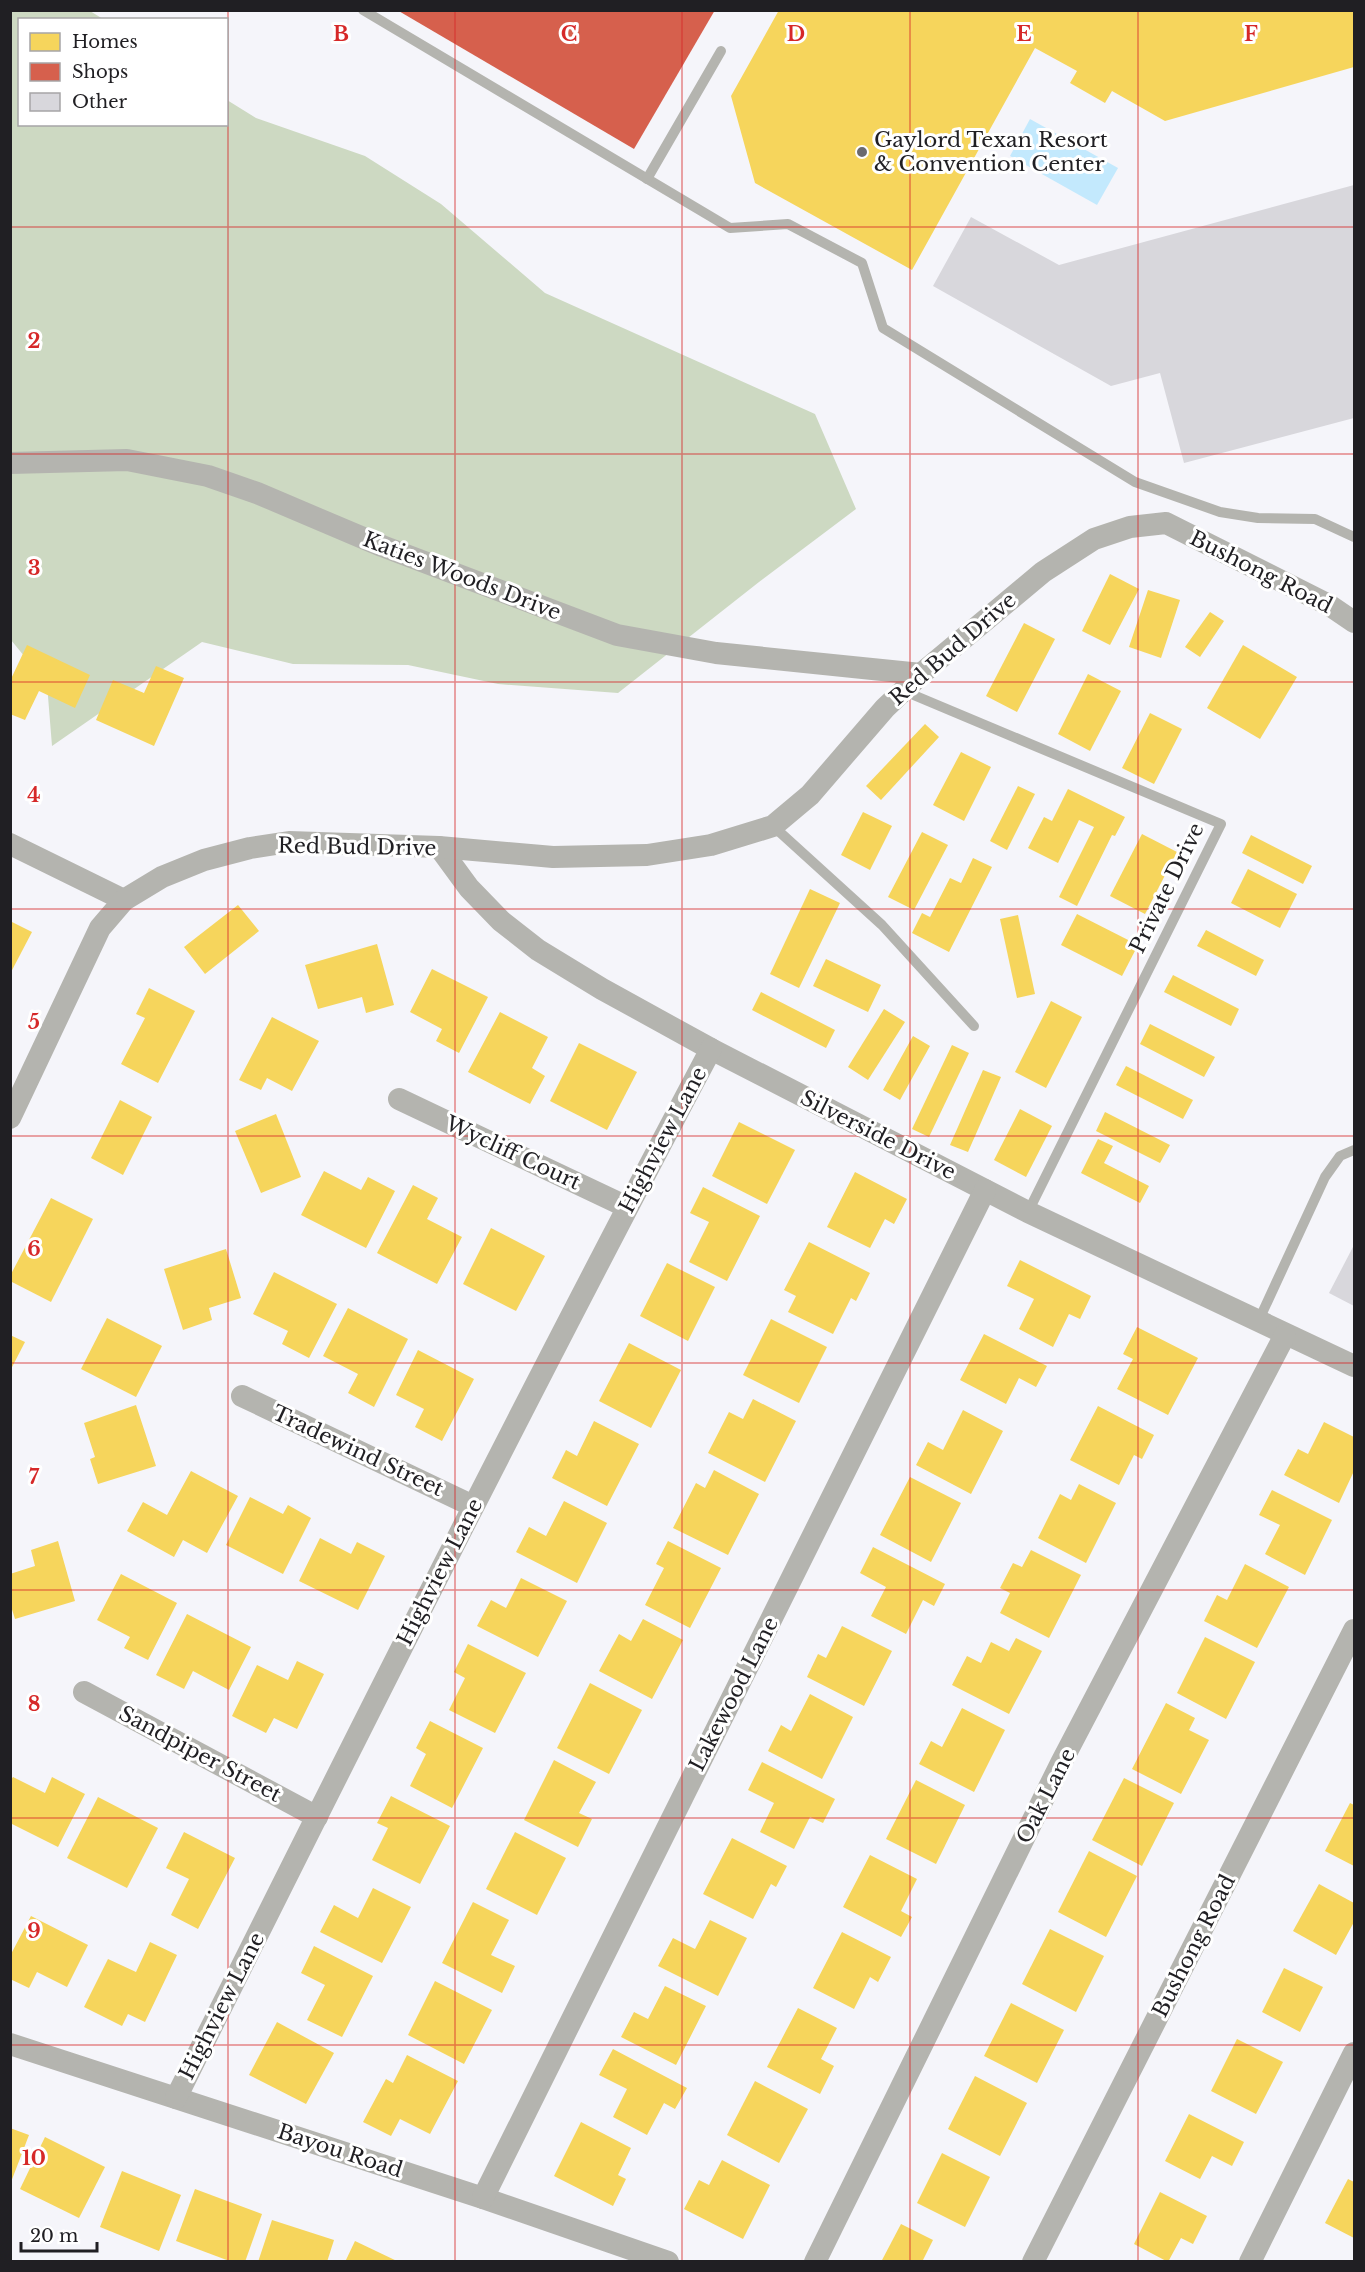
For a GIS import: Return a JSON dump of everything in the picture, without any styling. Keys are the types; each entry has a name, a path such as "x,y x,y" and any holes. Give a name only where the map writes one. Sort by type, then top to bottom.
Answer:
{"street":[{"name":"Katies Woods Drive","path":"10,463 127,460 208,476 257,493 382,546 617,635 716,653 921,674"},
{"name":"Red Bud Drive","path":"10,1118 100,928 124,900 162,876 204,860 250,848 289,842 439,847 553,857 648,855 711,845 773,826 810,795 885,708 921,674 1042,572 1094,539 1130,527 1166,523"},
{"name":"Bushong Road","path":"1166,523 1329,605 1354,622"},
{"path":"1329,605 1354,612"},
{"path":"10,844 124,900"},
{"name":"Silverside Drive","path":"439,847 469,888 501,921 538,950 602,989 711,1049 1028,1212 1354,1366"},
{"name":"Highview Lane","path":"176,2098 474,1506 627,1207 711,1049"},
{"name":"Wycliff Court","path":"399,1098 627,1207"},
{"name":"Lakewood Lane","path":"483,2198 985,1190"},
{"name":"Oak Lane","path":"815,2262 1061,1763 1286,1335"},
{"name":"Tradewind Street","path":"242,1396 474,1506"},
{"name":"Bushong Road","path":"1033,2262 1354,1630"},
{"name":"Sandpiper Street","path":"84,1692 316,1817"},
{"name":"Bayou Road","path":"10,2044 483,2198 668,2262"},
{"path":"1250,2262 1347,2085 1354,2053"}],"lane":[{"path":"363,10 730,228 788,224 862,263 883,328 1135,482 1220,512 1258,518 1315,519 1354,537"},
{"path":"647,179 721,51"},
{"name":"Private Drive","path":"904,691 1221,824 1028,1212"},
{"path":"773,826 882,925 974,1026"},
{"path":"1258,1322 1324,1177 1340,1156 1354,1150"}],"green space":[{"path":"10,11 90,11 101,18 18,18 18,126 228,126 228,101 256,118 365,156 441,204 545,293 815,414 856,509 618,693 498,684 408,665 293,664 202,642 52,746 47,684 11,640"}],"water":[{"path":"1030,119 1118,168 1097,205 1010,156"}],"building: Homes":[{"name":"Gaylord Texan Resort & Convention Center","path":"779,10 1354,10 1354,67 1165,121 1112,91 1105,103 1070,83 1077,71 1035,48 912,270 755,183 731,96"},
{"path":"1110,574 1139,589 1110,645 1082,631"},
{"path":"1148,590 1180,600 1161,658 1129,647"},
{"path":"1210,612 1224,621 1200,657 1185,647"},
{"path":"1024,623 1055,639 1017,712 986,696"},
{"path":"27,645 90,675 75,708 39,691 25,720 10,714 10,681"},
{"path":"1243,645 1297,677 1260,739 1207,708"},
{"path":"156,666 184,678 154,746 96,720 113,680 144,693"},
{"path":"1088,674 1121,691 1090,751 1058,734"},
{"path":"1150,713 1182,729 1154,784 1122,768"},
{"path":"925,724 939,737 881,800 866,786"},
{"path":"961,752 991,767 964,821 933,805"},
{"path":"1018,786 1035,794 1007,850 990,841"},
{"path":"1068,789 1125,817 1115,836 1112,835 1077,906 1059,897 1094,827 1079,820 1058,863 1028,848 1044,817 1052,821"},
{"path":"863,812 892,826 870,870 841,855"},
{"path":"922,832 948,845 914,910 888,897"},
{"path":"1142,834 1177,852 1145,914 1110,896"},
{"path":"1251,835 1312,866 1303,884 1242,853"},
{"path":"973,858 992,867 949,952 912,933 922,913 930,917 950,878 961,883"},
{"path":"1248,869 1297,894 1280,928 1231,903"},
{"path":"810,889 840,903 799,988 770,974"},
{"path":"238,905 259,931 205,974 184,947"},
{"path":"1077,914 1138,945 1122,976 1061,945"},
{"path":"1018,915 1035,994 1017,998 1000,919"},
{"path":"10,921 32,932 10,974"},
{"path":"1206,930 1264,960 1256,976 1197,946"},
{"path":"377,944 394,1005 366,1013 362,997 318,1009 305,965"},
{"path":"826,959 881,985 868,1012 813,986"},
{"path":"432,969 488,997 459,1053 436,1041 442,1029 410,1012"},
{"path":"1173,975 1239,1009 1231,1026 1164,992"},
{"path":"149,988 195,1011 158,1083 121,1064 145,1018 136,1014"},
{"path":"761,992 835,1030 826,1048 752,1010"},
{"path":"1051,1001 1082,1017 1046,1088 1015,1072"},
{"path":"884,1009 905,1022 868,1080 848,1067"},
{"path":"500,1012 548,1037 532,1068 545,1076 530,1104 468,1072"},
{"path":"272,1017 319,1041 292,1091 267,1078 261,1090 239,1080"},
{"path":"1150,1024 1215,1057 1204,1077 1140,1044"},
{"path":"913,1036 930,1046 900,1100 883,1090"},
{"path":"579,1043 637,1072 607,1130 550,1101"},
{"path":"952,1045 969,1053 929,1137 912,1129"},
{"path":"1126,1066 1193,1100 1183,1119 1116,1085"},
{"path":"983,1070 1001,1077 968,1152 950,1145"},
{"path":"120,1100 152,1117 123,1175 91,1158"},
{"path":"1020,1109 1052,1126 1026,1177 994,1160"},
{"path":"1105,1112 1170,1145 1160,1163 1096,1131"},
{"path":"276,1114 301,1177 261,1193 235,1131"},
{"path":"739,1122 795,1150 767,1204 712,1176"},
{"path":"1098,1139 1113,1146 1104,1163 1149,1186 1140,1203 1081,1173"},
{"path":"324,1171 361,1190 368,1177 395,1191 366,1248 301,1215"},
{"path":"855,1172 907,1199 894,1224 885,1219 870,1248 827,1227"},
{"path":"413,1185 438,1198 427,1219 462,1237 437,1284 377,1253"},
{"path":"703,1187 760,1216 727,1281 689,1262 709,1222 690,1213"},
{"path":"51,1198 93,1219 51,1302 10,1281 10,1276"},
{"path":"491,1228 545,1256 516,1311 463,1284"},
{"path":"809,1242 870,1273 856,1301 851,1298 833,1334 788,1312 796,1296 784,1290"},
{"path":"226,1249 241,1298 209,1308 212,1320 183,1330 164,1269"},
{"path":"1020,1260 1091,1296 1080,1319 1069,1314 1053,1347 1019,1329 1034,1299 1007,1286"},
{"path":"667,1263 715,1287 688,1341 640,1316"},
{"path":"274,1272 337,1304 309,1358 282,1344 288,1331 253,1314"},
{"path":"348,1308 408,1339 374,1407 348,1393 358,1374 323,1356"},
{"path":"107,1318 162,1346 136,1397 81,1369"},
{"path":"771,1319 827,1347 799,1403 743,1375"},
{"path":"1137,1327 1198,1358 1168,1415 1117,1389 1133,1359 1123,1354"},
{"path":"984,1334 1047,1366 1036,1387 1019,1378 1006,1404 960,1380"},
{"path":"10,1335 25,1342 10,1371"},
{"path":"629,1343 681,1370 651,1428 599,1401"},
{"path":"418,1350 474,1379 442,1441 415,1427 424,1409 396,1395"},
{"path":"753,1399 796,1421 765,1482 708,1453 729,1412 743,1419"},
{"path":"136,1405 156,1466 98,1484 90,1459 95,1457 84,1423"},
{"path":"1098,1406 1154,1435 1142,1459 1134,1455 1119,1485 1070,1460"},
{"path":"963,1410 1003,1431 971,1494 916,1465 928,1442 943,1450"},
{"path":"594,1421 639,1444 607,1506 552,1478 566,1450 577,1456"},
{"path":"1324,1422 1354,1437 1354,1471 1339,1503 1284,1475 1298,1449 1308,1454"},
{"path":"714,1470 759,1494 728,1555 673,1528 696,1483 705,1488"},
{"path":"191,1471 238,1496 207,1553 183,1540 174,1557 127,1531 143,1502 167,1515"},
{"path":"910,1477 961,1503 931,1562 880,1535"},
{"path":"1079,1484 1116,1503 1086,1563 1038,1538 1060,1494 1071,1500"},
{"path":"1272,1490 1332,1520 1305,1575 1265,1554 1280,1525 1259,1515"},
{"path":"250,1497 283,1514 288,1505 311,1518 283,1574 226,1545"},
{"path":"564,1501 607,1523 577,1583 516,1552 529,1527 546,1536"},
{"path":"320,1538 351,1554 357,1542 385,1556 358,1610 299,1581"},
{"path":"58,1541 75,1601 15,1619 10,1603 10,1574 35,1566 31,1550"},
{"path":"668,1541 721,1568 690,1628 645,1605 664,1568 656,1564"},
{"path":"873,1547 945,1584 934,1606 923,1600 906,1634 871,1616 886,1587 860,1573"},
{"path":"1031,1550 1081,1575 1049,1638 1000,1613 1010,1593 1000,1588 1013,1563 1022,1567"},
{"path":"1245,1564 1289,1587 1257,1648 1204,1621 1217,1595 1227,1600"},
{"path":"121,1574 177,1603 148,1660 124,1648 130,1637 97,1620"},
{"path":"521,1578 567,1601 538,1657 477,1626 491,1600 506,1608"},
{"path":"187,1614 251,1647 229,1690 193,1671 184,1689 156,1675"},
{"path":"643,1619 683,1640 652,1699 599,1671 619,1634 631,1641"},
{"path":"842,1626 892,1651 864,1706 807,1677 818,1654 826,1658"},
{"path":"1205,1637 1255,1662 1226,1719 1177,1693"},
{"path":"1016,1638 1042,1651 1009,1714 952,1685 967,1656 981,1663 991,1642 1009,1651"},
{"path":"468,1644 526,1673 495,1733 449,1710 465,1678 454,1672"},
{"path":"297,1661 324,1674 297,1729 274,1718 266,1733 232,1716 257,1665 288,1680"},
{"path":"590,1683 642,1710 609,1774 557,1748"},
{"path":"810,1694 853,1717 822,1779 768,1751 781,1725 791,1731"},
{"path":"1166,1703 1195,1718 1189,1730 1209,1740 1181,1794 1132,1769"},
{"path":"962,1708 1005,1730 974,1792 919,1764 931,1741 942,1747"},
{"path":"430,1721 483,1748 452,1808 410,1786 426,1754 416,1748"},
{"path":"554,1760 596,1782 579,1813 592,1819 578,1847 524,1820"},
{"path":"762,1762 835,1799 823,1823 810,1817 794,1849 760,1832 774,1803 748,1790"},
{"path":"13,1777 45,1793 52,1777 85,1794 58,1847 10,1823 10,1781"},
{"path":"1124,1778 1174,1803 1142,1866 1092,1840"},
{"path":"916,1780 965,1805 936,1864 886,1839"},
{"path":"391,1796 450,1826 420,1884 372,1860 388,1828 377,1823"},
{"path":"98,1797 158,1828 127,1888 67,1858"},
{"path":"1350,1803 1354,1805 1354,1866 1325,1851"},
{"path":"184,1832 235,1858 198,1929 171,1915 189,1879 166,1868"},
{"path":"515,1832 566,1858 537,1915 486,1889"},
{"path":"732,1838 787,1866 776,1887 771,1884 753,1919 703,1894"},
{"path":"1089,1851 1137,1876 1106,1937 1058,1912"},
{"path":"870,1855 917,1879 901,1911 912,1917 901,1937 843,1907"},
{"path":"1319,1884 1354,1903 1354,1922 1336,1955 1293,1931"},
{"path":"373,1888 411,1907 382,1963 320,1932 334,1905 358,1918"},
{"path":"473,1902 509,1920 491,1955 515,1966 502,1993 442,1963"},
{"path":"31,1916 88,1945 67,1987 37,1972 29,1988 10,1979 10,1956"},
{"path":"710,1920 747,1938 718,1996 658,1966 673,1938 695,1949"},
{"path":"1050,1929 1104,1956 1076,2012 1022,1984"},
{"path":"842,1932 891,1957 878,1982 870,1977 854,2009 813,1988"},
{"path":"150,1942 177,1955 145,2022 128,2014 122,2026 84,2007 108,1959 136,1972"},
{"path":"314,1946 373,1976 342,2037 307,2020 325,1985 301,1973"},
{"path":"1284,1968 1323,1987 1300,2032 1262,2012"},
{"path":"435,1981 492,2010 464,2064 408,2035"},
{"path":"665,1986 706,2006 676,2065 621,2037 634,2012 648,2019"},
{"path":"1011,2003 1064,2030 1037,2083 984,2056"},
{"path":"798,2008 837,2028 821,2059 834,2066 820,2094 767,2067"},
{"path":"277,2022 334,2053 306,2104 249,2075"},
{"path":"1237,2039 1283,2062 1256,2114 1211,2091"},
{"path":"613,2049 687,2088 675,2109 664,2103 647,2135 613,2117 627,2089 599,2075"},
{"path":"407,2055 458,2081 430,2134 400,2119 391,2136 363,2122 386,2079 393,2083"},
{"path":"975,2076 1027,2103 1000,2156 948,2129"},
{"path":"755,2081 808,2109 779,2163 727,2135"},
{"path":"1189,2114 1244,2142 1232,2166 1212,2156 1200,2179 1165,2161"},
{"path":"581,2122 631,2148 618,2175 626,2179 613,2206 554,2176"},
{"path":"10,2128 29,2135 11,2182 10,2182"},
{"path":"45,2137 105,2167 79,2218 20,2189"},
{"path":"942,2153 990,2177 965,2227 917,2203"},
{"path":"722,2160 770,2185 743,2239 684,2209 699,2180 709,2185"},
{"path":"122,2171 181,2195 159,2251 100,2227"},
{"path":"1348,2179 1354,2182 1354,2238 1325,2223"},
{"path":"195,2189 262,2214 245,2262 232,2262 176,2241"},
{"path":"1160,2192 1207,2216 1193,2244 1181,2238 1168,2262 1134,2244"},
{"path":"272,2220 334,2240 327,2262 258,2262"},
{"path":"901,2224 933,2240 922,2262 881,2262"},
{"path":"355,2241 399,2262 345,2262"}],"building: Shops":[{"path":"397,10 715,10 634,149"}],"building: Other":[{"path":"1354,185 1354,418 1184,463 1160,373 1111,386 933,286 971,217 1059,265"},
{"path":"1354,1245 1354,1306 1329,1293"}],"place":[{"name":"Gaylord Texan Resort & Convention Center","path":"862,152"}]}
